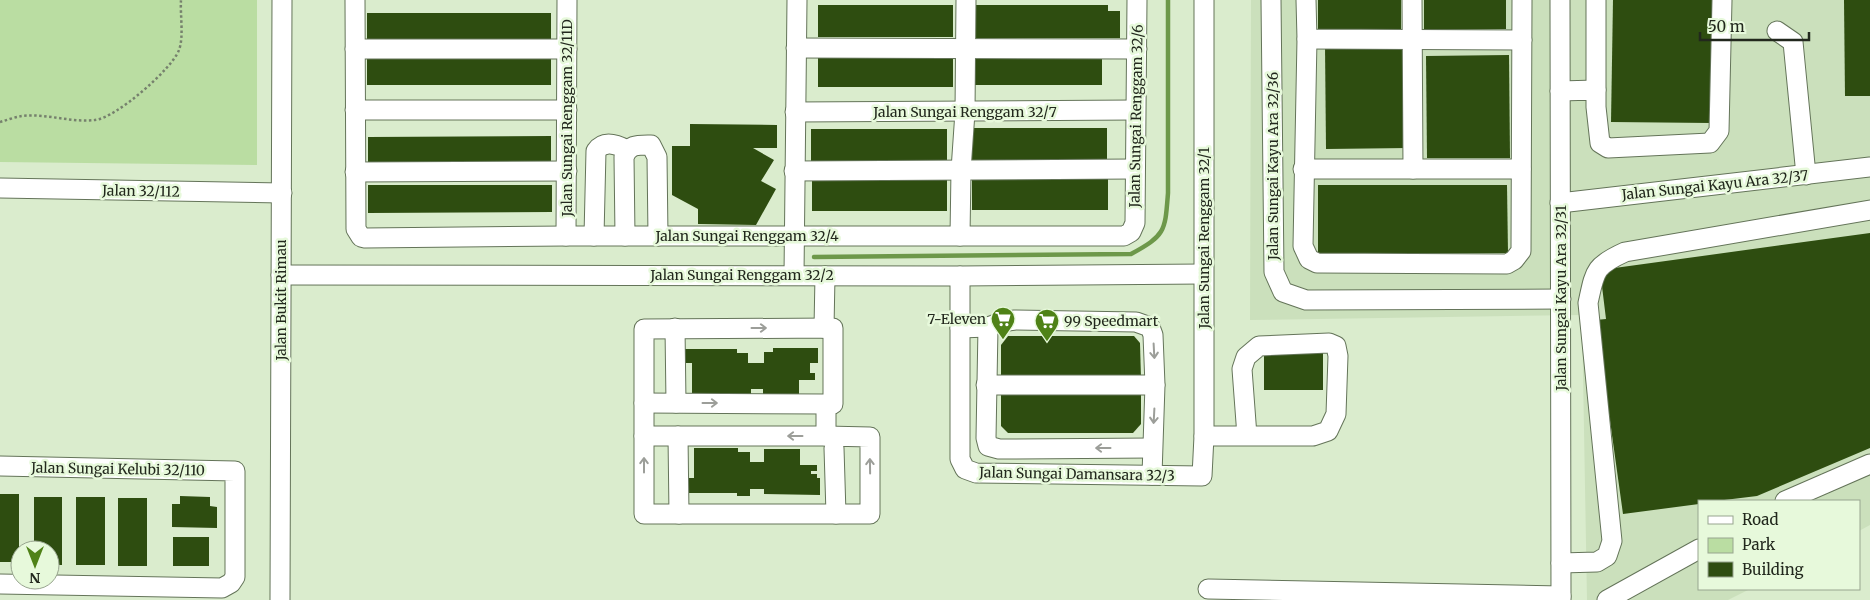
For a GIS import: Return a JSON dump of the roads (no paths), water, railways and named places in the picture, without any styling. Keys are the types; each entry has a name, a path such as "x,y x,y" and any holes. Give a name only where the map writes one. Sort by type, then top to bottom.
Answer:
{"street":[{"name":"Jalan Bukit Rimau","path":"280,600 282,0"},
{"path":"355,0 355,172 567,171"},
{"name":"Jalan Sungai Renggam 32/11D","path":"566,236 567,0"},
{"path":"794,275 797,0"},
{"path":"960,236 961,170 965,112 966,0"},
{"name":"Jalan Sungai Renggam 32/6","path":"1131,232 1135,223 1137,0"},
{"name":"Jalan Sungai Renggam 32/1","path":"1202,476 1204,436 1204,0"},
{"name":"Jalan Sungai Kayu Ara 32/36","path":"1271,0 1274,272 1284,292 1306,300 1561,299"},
{"path":"1306,0 1303,246 1309,259 1317,263 1487,264 1507,264 1514,260 1521,251 1522,0"},
{"path":"1412,0 1413,169"},
{"name":"Jalan Sungai Kayu Ara 32/31","path":"1560,0 1561,598"},
{"path":"1596,0 1596,107 1600,143 1608,148 1710,143 1719,131 1722,0"},
{"path":"1776,31 1793,42 1806,175"},
{"path":"1307,39 1522,40"},
{"path":"796,48 1137,49"},
{"path":"355,49 567,49"},
{"path":"1560,91 1596,90"},
{"path":"355,110 567,110"},
{"name":"Jalan Sungai Renggam 32/7","path":"795,112 1136,110"},
{"path":"594,236 596,151 600,145 610,143 627,150"},
{"path":"624,236 624,157 627,150 635,145 651,145 657,157 658,236"},
{"name":"Jalan Sungai Kayu Ara 32/37","path":"1560,203 1870,167"},
{"path":"794,171 1134,169"},
{"path":"1304,169 1521,169"},
{"name":"Jalan Sungai Renggam 32/4","path":"355,172 356,229 361,237 1124,236 1131,232"},
{"name":"Jalan 32/112","path":"0,188 282,193"},
{"path":"1561,563 1596,562 1607,556 1612,541 1588,303 1595,272 1605,261 1625,252 1870,210"},
{"name":"Jalan Sungai Renggam 32/2","path":"281,275 960,276 1203,274"},
{"path":"824,328 825,276"},
{"name":"Jalan Sungai Damansara 32/3","path":"960,276 960,459 965,469 976,473 1202,476"},
{"path":"960,328 988,327 1001,322 1015,320 1136,322 1150,327 1153,335 1156,385 1152,475"},
{"path":"988,327 986,385 986,438 988,446 999,449 1152,448"},
{"path":"675,328 676,403"},
{"path":"644,436 830,442 870,437 870,514 644,514 644,436 644,403 644,329 675,328 725,335 834,328 832,404"},
{"path":"1204,436 1247,436 1313,436 1328,431 1336,414 1338,356 1336,346 1329,344 1259,346 1246,357 1242,369 1247,436"},
{"path":"986,385 1156,385"},
{"path":"644,403 826,404 836,514"},
{"path":"678,436 678,514"},
{"path":"1787,500 1870,464"},
{"name":"Jalan Sungai Kelubi 32/110","path":"0,466 235,471 235,577 231,583 222,588 0,584"},
{"path":"1607,600 1698,550"},
{"path":"1208,589 1561,598"}],"waterway":[{"path":"814,257 1131,254 1151,242 1162,231 1166,216 1168,193 1168,0"}],"place":[{"name":"7-Eleven","path":"1003,340"},
{"name":"99 Speedmart","path":"1047,342"}]}
